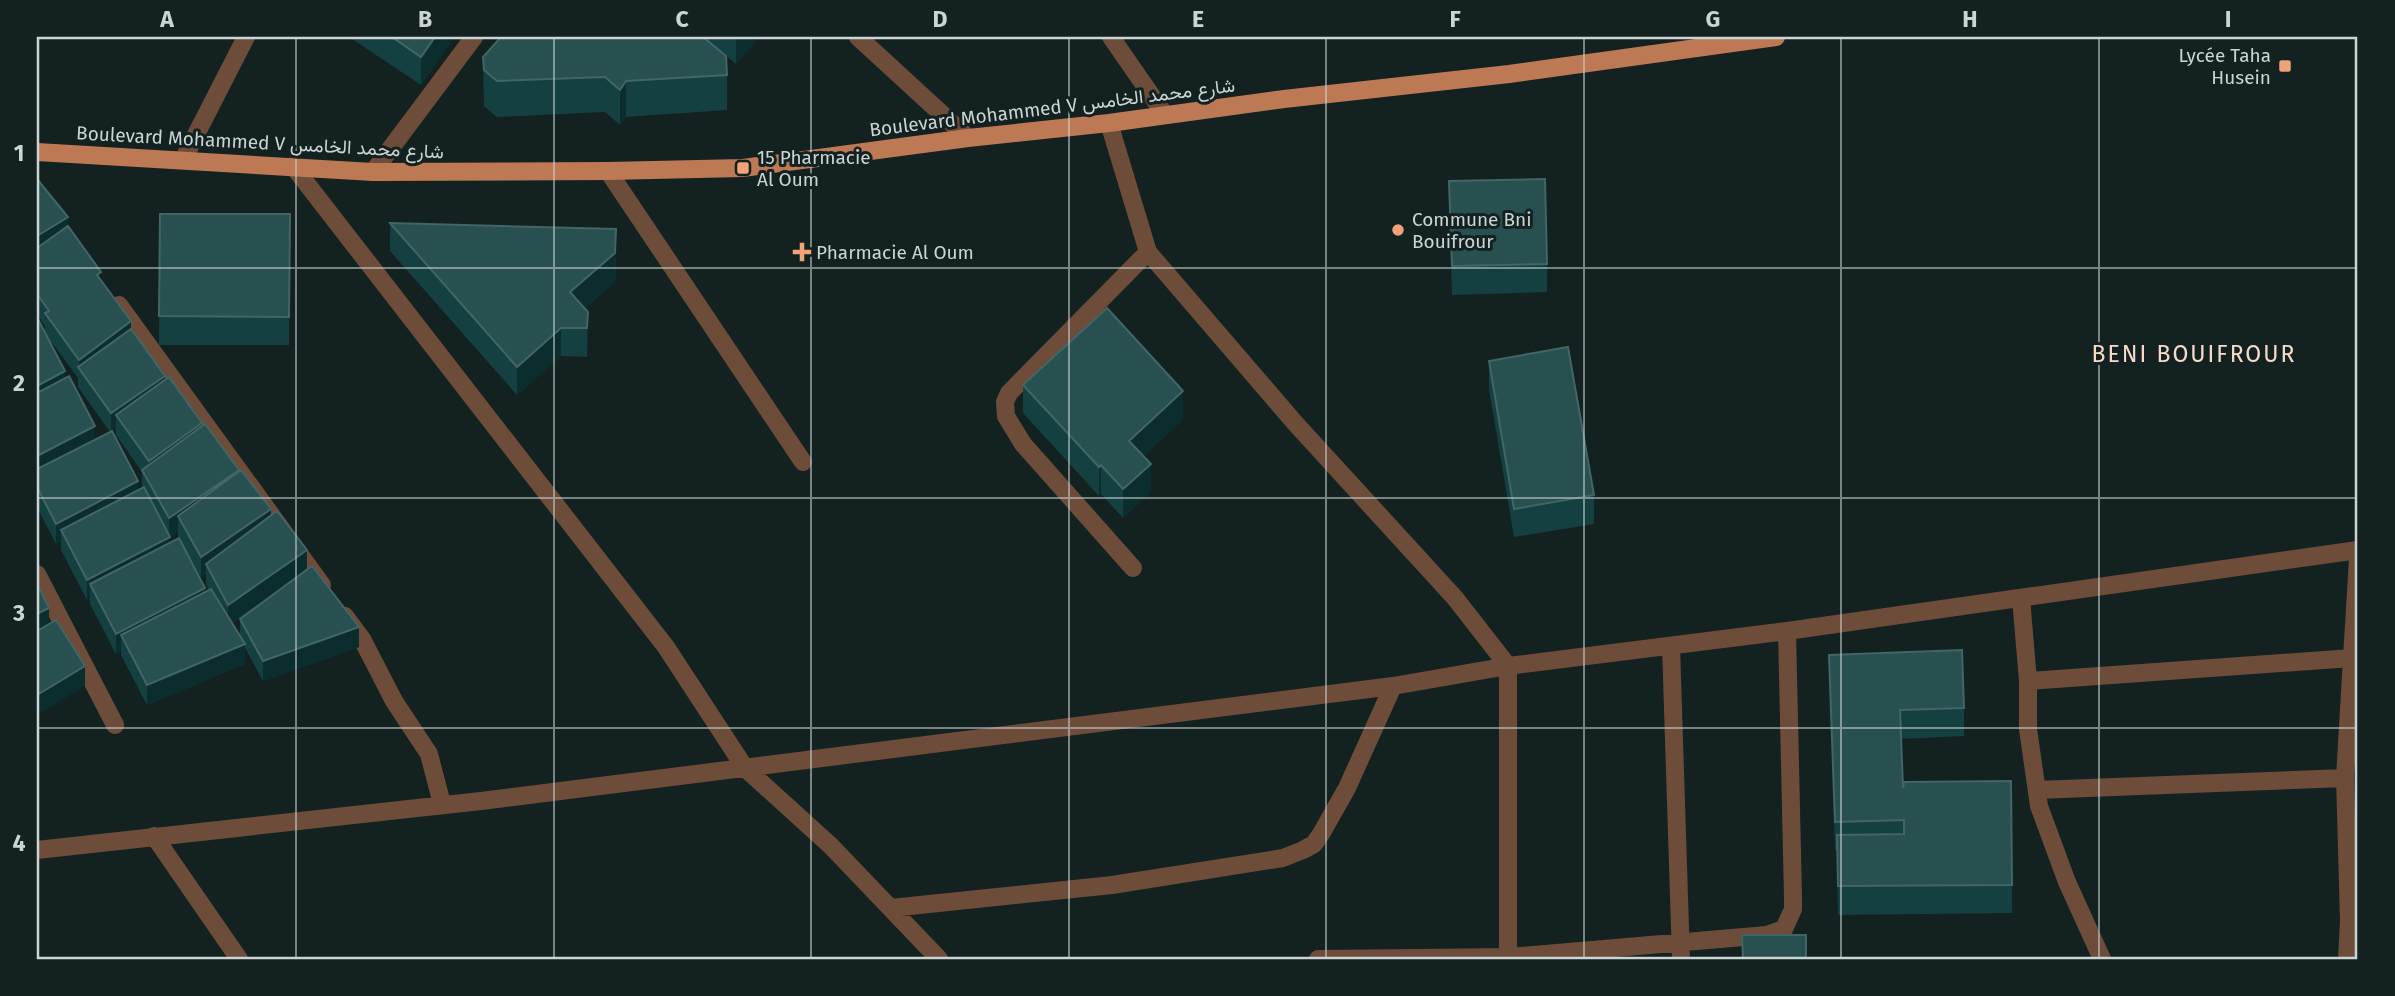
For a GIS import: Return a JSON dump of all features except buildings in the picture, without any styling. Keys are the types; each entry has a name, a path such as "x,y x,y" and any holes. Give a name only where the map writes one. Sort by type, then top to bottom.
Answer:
{"main road":[{"name":"Boulevard Mohammed V شارع محمد الخامس","path":"37,152 373,172 743,168 968,138 1509,74 1776,37"}],"street":[{"path":"373,172 474,37"},
{"path":"858,37 968,138"},
{"path":"1111,37 1165,115"},
{"path":"183,160 242,38"},
{"path":"1109,123 1148,252 1295,423 1455,597 1508,666 1508,958"},
{"path":"293,166 666,647 745,768 831,846 939,959"},
{"path":"608,171 803,462"},
{"path":"1133,568 1023,444 1006,416 1005,402 1009,393 1148,252"},
{"path":"110,292 362,639 394,701 429,754 442,804"},
{"path":"37,850 745,768 1393,686 1508,666 1787,631 2358,550"},
{"path":"2347,959 2349,920 2345,778 2355,658 2358,559"},
{"path":"37,574 115,725"},
{"path":"2021,598 2028,681 2028,729 2039,806 2053,847 2102,959"},
{"path":"1318,959 1508,958 1680,950 1784,929 1791,915 1793,897 1787,631"},
{"path":"1671,646 1680,950"},
{"path":"2028,681 2355,658"},
{"path":"891,908 1112,885 1283,858 1303,850 1314,844 1347,788 1393,686"},
{"path":"2036,790 2345,778"},
{"path":"154,836 239,959"}],"place":[{"name":"Lycée Taha Husein","path":"2285,66"},
{"name":"15 Pharmacie Al Oum","path":"743,168"},
{"name":"Commune Bni Bouifrour","path":"1398,230"},
{"name":"Pharmacie Al Oum","path":"802,252"}],"district":[{"name":"BENI BOUIFROUR","path":"2194,354"}]}
